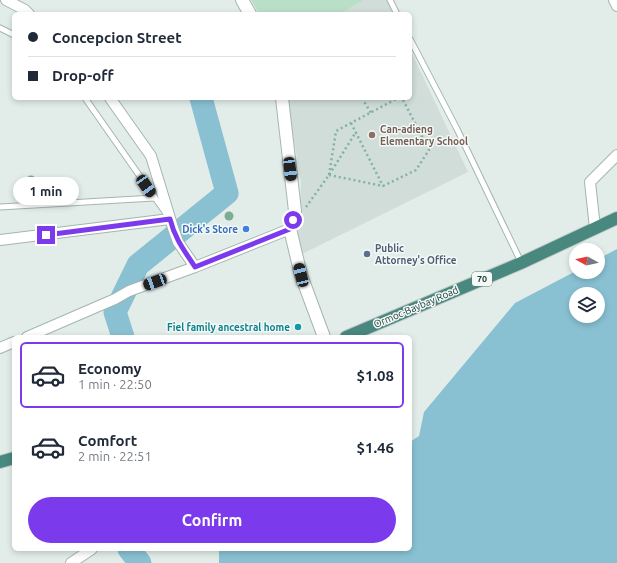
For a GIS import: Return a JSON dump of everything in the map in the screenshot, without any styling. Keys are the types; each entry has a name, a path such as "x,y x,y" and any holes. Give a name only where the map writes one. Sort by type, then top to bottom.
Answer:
{"highway":[{"name":"Ormoc-Baybay Road","path":"351,335 521,263 617,218"},
{"path":"0,462 12,459"}],"street":[{"path":"6,0 27,12"},
{"path":"242,0 249,12"},
{"path":"614,0 617,6"},
{"path":"111,100 151,156 171,224 178,242 195,267"},
{"path":"282,100 295,211 290,229 301,275 323,335"},
{"path":"595,228 590,182 617,155"},
{"path":"0,240 171,224"},
{"path":"32,335 115,299 129,291 195,267 290,229"},
{"path":"0,348 12,343"},
{"path":"71,563 89,551"}],"lane":[{"path":"390,0 396,12"},
{"path":"0,28 12,34"},
{"path":"412,44 457,129 521,263"},
{"path":"86,100 171,224"},
{"path":"0,207 154,198"}],"path":[{"path":"363,100 370,113"},
{"path":"329,175 336,131 394,100"},
{"path":"329,175 383,186 416,170 429,150 403,100"},
{"path":"351,123 383,186"},
{"path":"304,210 329,175 356,132"}],"shaded area":[{"path":"364,0 387,0 392,12 343,12"},
{"name":"Can-adieng Elementary School","path":"412,53 468,172 302,254 295,235 300,215 301,182 287,100 412,100"}],"green space":[{"path":"251,0 364,0 343,12 258,12"}],"water":[{"path":"617,249 617,563 219,563 219,551 412,551 412,441 419,436 424,412 515,303 569,275 569,279 605,279 605,255"}],"waterway":[{"path":"122,335 115,312 138,265 227,193 202,100"},
{"path":"131,551 140,563"}],"place":[{"name":"Can-adieng Elementary School","path":"372,135"},
{"name":"Dick's Store","path":"246,229"},
{"name":"Public Attorney's Office","path":"367,254"},
{"name":"Fiel family ancestral home","path":"298,327"}],"route":[{"path":"46,235 170,219 178,242 195,267 290,229 293,220"}]}
